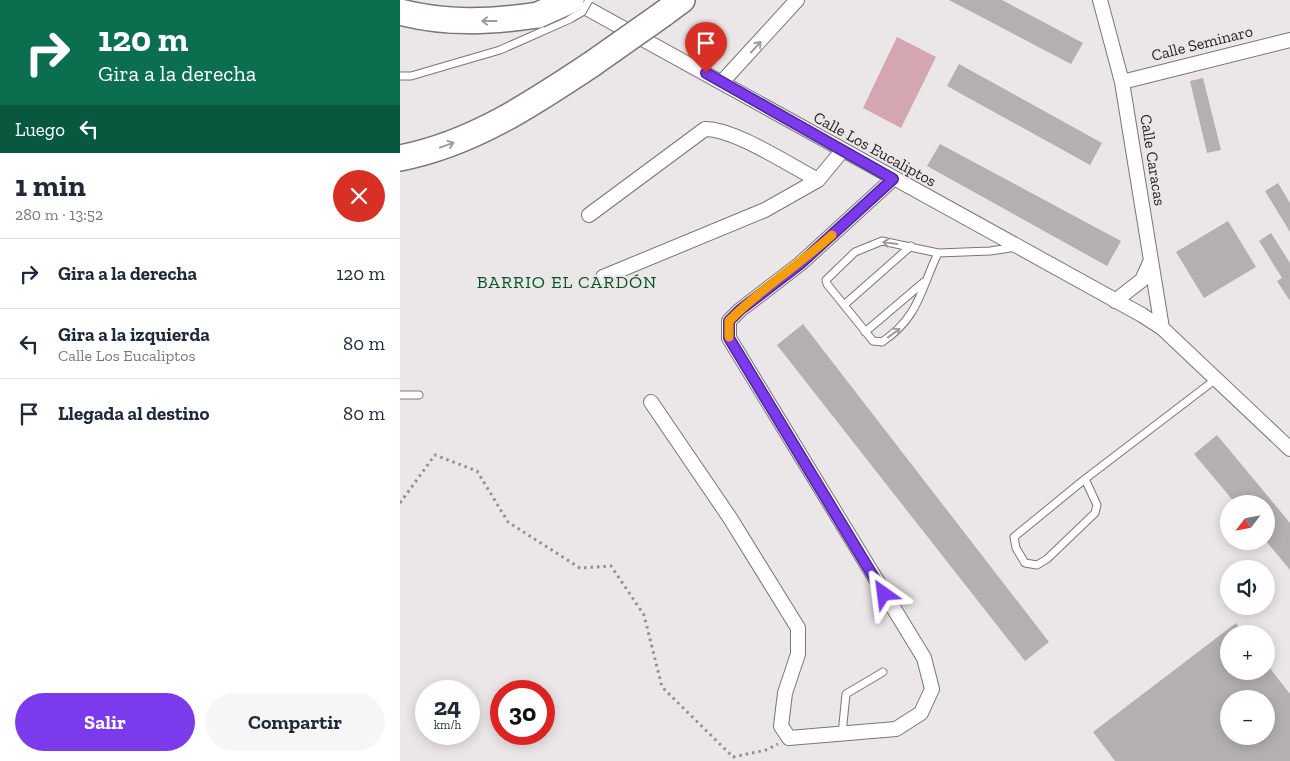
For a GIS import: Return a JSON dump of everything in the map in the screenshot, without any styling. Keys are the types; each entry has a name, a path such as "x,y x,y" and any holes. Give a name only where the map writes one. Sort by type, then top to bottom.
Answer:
{"highway":[{"path":"400,12 418,17 462,21 499,21 538,15 571,6"},
{"path":"400,158 442,147 491,127 536,101 673,7"}],"street":[{"path":"722,82 797,0"},
{"name":"Calle Caracas","path":"1100,0 1122,82 1162,328"},
{"name":"Calle Los Eucaliptos","path":"571,6 722,82 1162,328 1290,449"},
{"name":"Calle Seminaro","path":"1122,82 1290,40"},
{"path":"589,215 705,129 716,129 732,135 818,180"},
{"path":"603,277 765,210 818,180 842,150"},
{"path":"651,402 730,518 798,628 798,654 786,693 781,726 789,738 896,729 921,713 932,689 924,658 729,338 729,321 740,310 800,264 893,179"},
{"path":"1116,301 1142,280 1151,260"}],"lane":[{"path":"400,76 411,76 500,50 571,6 582,12 589,0"},
{"path":"938,252 925,281 918,304 900,330 878,343 873,341 865,332 826,280 855,252 882,241 938,252 990,251 1017,247"},
{"path":"844,305 911,246"},
{"path":"865,332 925,281"},
{"path":"1085,479 1097,505 1095,513 1047,559 1037,565 1025,563 1016,548 1014,537 1085,479 1216,379"},
{"path":"400,395 419,395"},
{"path":"842,734 846,694 883,672"}],"path":[{"path":"400,503 435,455 476,470 508,522 580,568 610,566 644,615 662,687 733,756 766,750 789,738"}],"shaded area":[{"path":"897,37 936,57 901,128 863,108"}],"building":[{"path":"949,0 1002,0 1083,43 1071,64"},
{"path":"959,64 1102,143 1090,165 947,86"},
{"path":"1203,78 1221,150 1207,153 1190,81"},
{"path":"940,144 1121,241 1107,266 927,166"},
{"path":"1278,183 1290,203 1290,232 1265,191"},
{"path":"1228,221 1256,267 1204,298 1176,252"},
{"path":"1271,233 1290,263 1290,301 1277,281 1282,278 1259,241"},
{"path":"803,324 1049,642 1025,661 777,345"},
{"path":"1217,435 1267,495 1228,495 1194,454"},
{"path":"1275,505 1290,523 1290,570 1273,550 1275,550"},
{"path":"1220,635 1220,680 1275,680 1275,675 1290,694 1290,761 1115,761 1093,732"}],"slow traffic":[{"path":"729,337 729,321 740,310 800,264 832,235"}],"district":[{"name":"BARRIO EL CARDÓN","path":"567,282"}],"route":[{"path":"706,73 893,179 800,264 740,310 729,321 729,338 884,594"}]}
